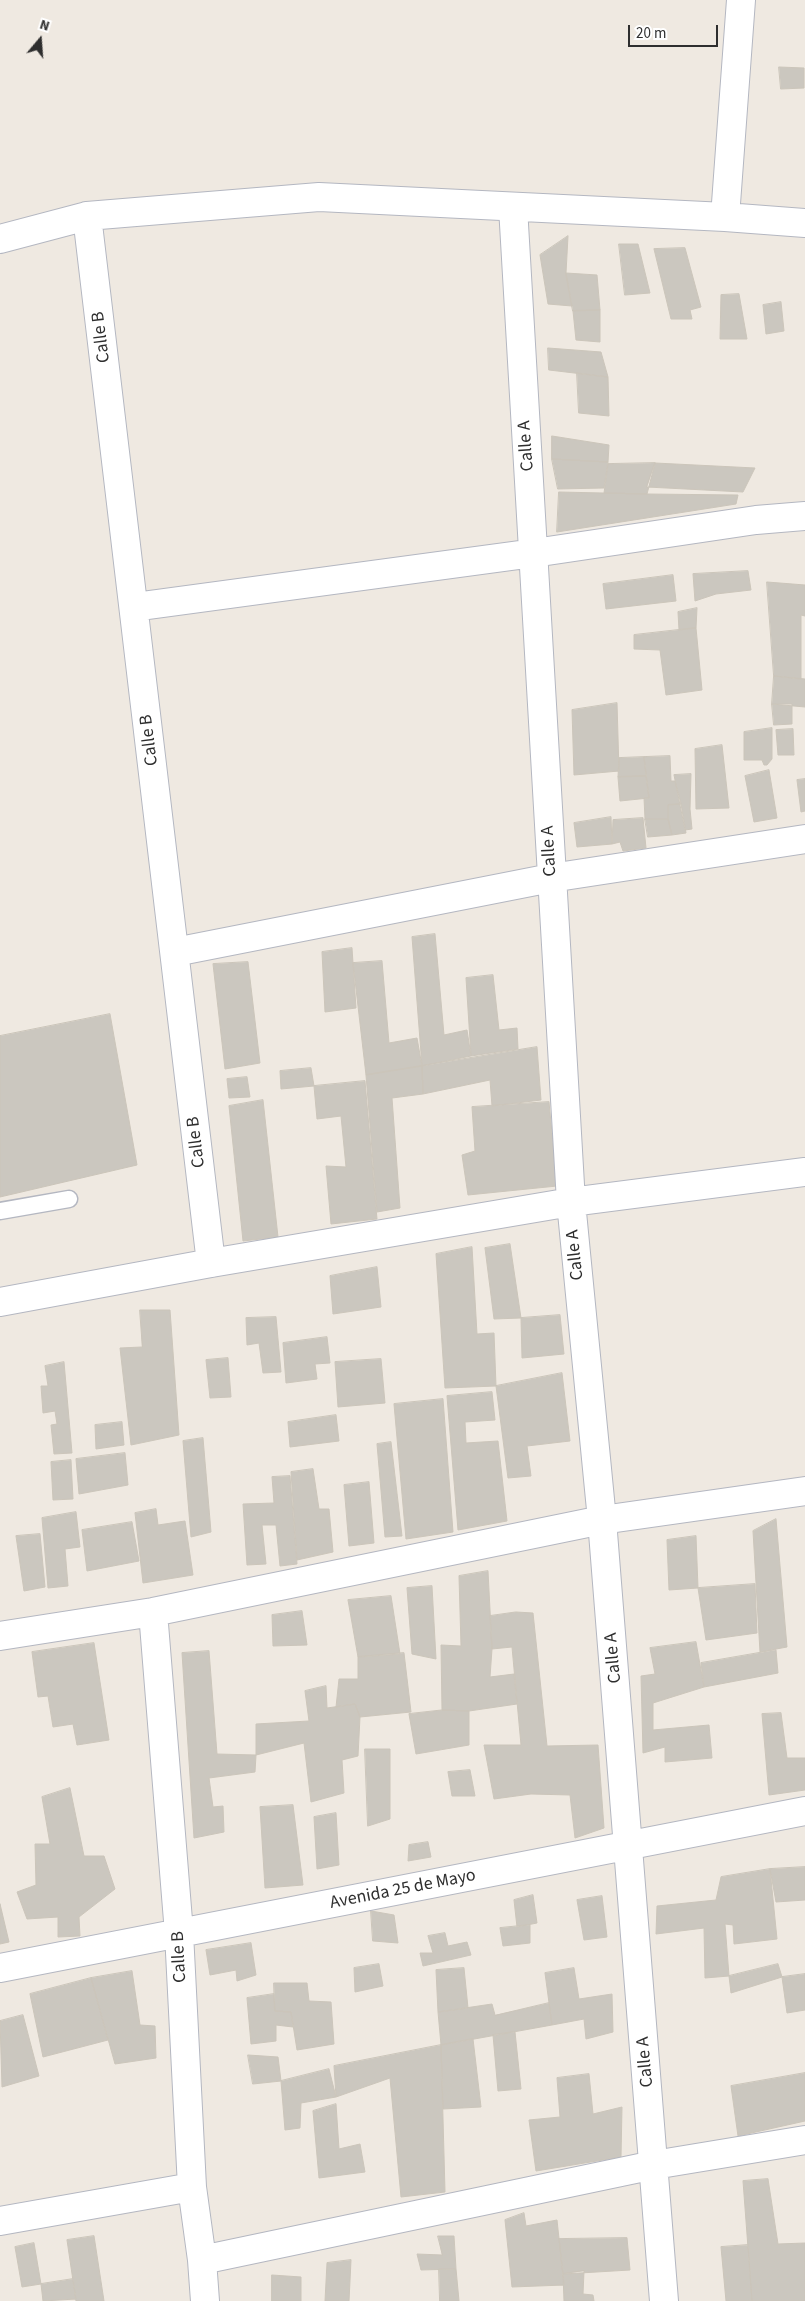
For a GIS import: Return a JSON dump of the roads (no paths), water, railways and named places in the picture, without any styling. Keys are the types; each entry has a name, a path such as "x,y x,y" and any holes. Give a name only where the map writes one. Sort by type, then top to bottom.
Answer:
{"street":[{"path":"725,217 741,0"},
{"path":"0,239 87,216 320,197 725,217 805,223"},
{"name":"Calle A","path":"513,207 570,1202 602,1520 664,2301"},
{"name":"Calle B","path":"87,216 211,1263"},
{"path":"134,607 534,553 756,520 805,516"},
{"path":"175,952 551,878 805,839"},
{"path":"0,1302 211,1263 570,1202 805,1172"},
{"path":"0,1628 0,1636 153,1612 602,1520 805,1491"},
{"name":"Calle B","path":"153,1612 179,1933 192,2187 202,2260 205,2301"},
{"name":"Avenida 25 de Mayo","path":"0,1968 805,1810"},
{"path":"202,2260 654,2165 805,2140"},
{"path":"0,2221 192,2187"}],"lane":[{"path":"0,1211 69,1199"}]}
